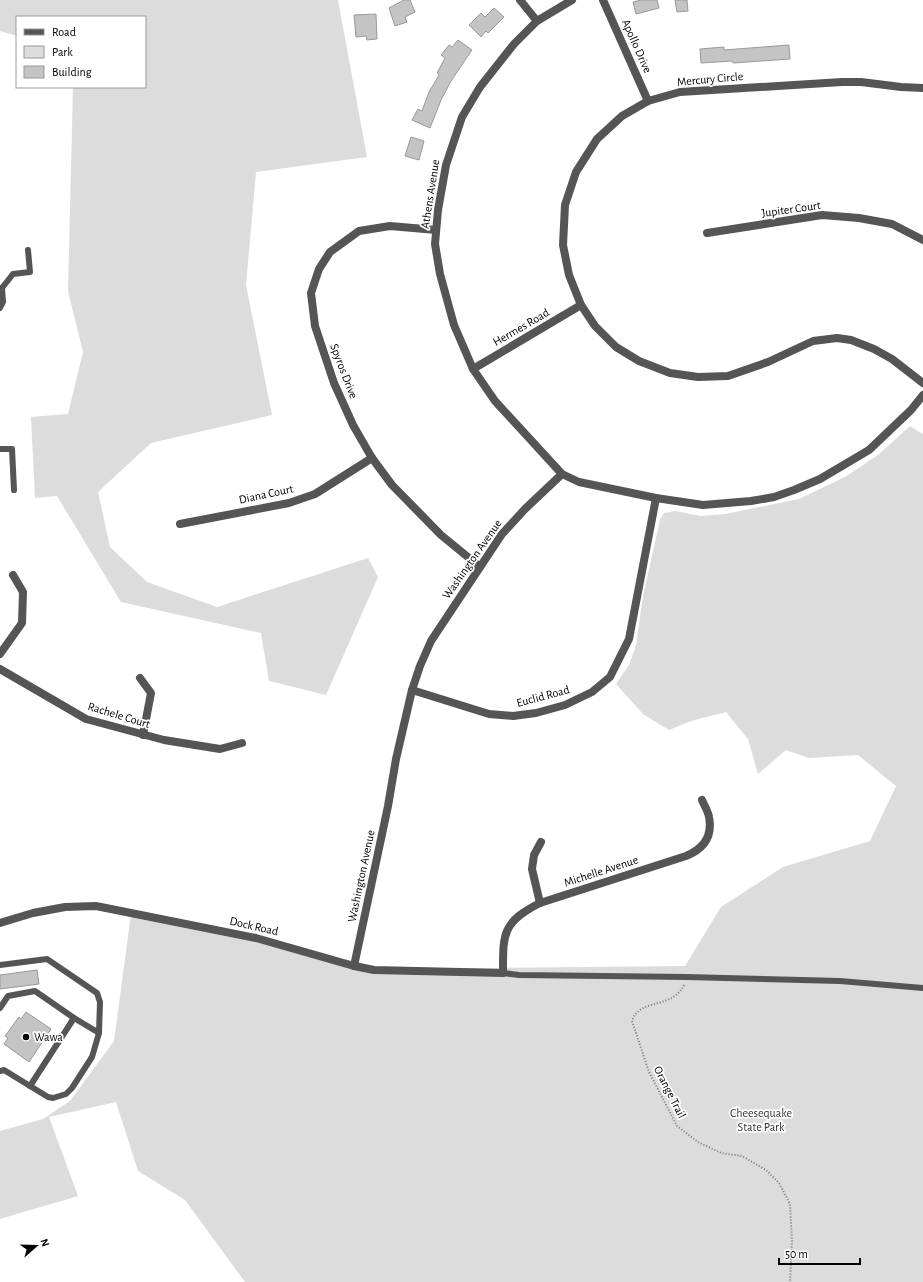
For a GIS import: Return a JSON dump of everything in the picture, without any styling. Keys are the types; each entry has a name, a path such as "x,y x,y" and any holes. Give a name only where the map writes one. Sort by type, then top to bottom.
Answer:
{"street":[{"path":"520,0 537,22"},
{"name":"Athens Avenue","path":"562,474 495,401 473,369 454,325 440,274 435,244 438,210 446,165 462,117 480,87 514,44 537,22 572,0"},
{"name":"Apollo Drive","path":"604,0 648,101"},
{"name":"Mercury Circle","path":"923,88 861,82 842,82 680,92 648,101 622,116 598,138 576,172 565,205 563,245 569,275 581,305 595,326 616,346 639,361 670,372 698,377 728,376 768,362 814,341 837,338 851,340 874,349 892,359 923,382"},
{"name":"Jupiter Court","path":"707,233 822,215 858,218 892,224 923,240"},
{"name":"Spyros Drive","path":"436,230 390,226 359,231 330,252 319,269 311,293 315,326 334,384 353,425 372,458 392,485 441,535 480,566"},
{"name":"Hermes Road","path":"473,369 581,305"},
{"path":"562,474 579,482 656,498 702,505 751,501 774,496 794,490 820,479 869,450 911,410 923,395"},
{"name":"Diana Court","path":"180,524 289,503 315,494 372,458"},
{"name":"Washington Avenue","path":"354,966 388,806 396,759 412,690 420,666 431,641 502,534 525,509 562,474"},
{"name":"Euclid Road","path":"412,690 489,714 513,716 565,705 592,692 610,676 629,639 656,498"},
{"path":"0,654 22,623 23,592 13,575"},
{"name":"Rachele Court","path":"0,669 86,719 164,740 220,749 242,743"},
{"path":"140,678 151,693 143,735"},
{"name":"Michelle Avenue","path":"503,973 503,948 506,930 511,922 526,909 540,902 697,852 705,843 709,833 710,817 702,800"},
{"path":"540,902 532,869 534,855 541,842"},
{"name":"Dock Road","path":"0,924 33,913 65,907 96,906 256,938 354,966 387,971 503,973"}],"lane":[{"path":"0,308 3,302 1,288 13,274 30,272 28,250"},
{"path":"0,449 12,449 14,490"},
{"path":"0,965 47,960 97,993 100,1002 99,1033 92,1057 72,1088 66,1094 53,1098 48,1097 4,1070 0,1072"},
{"path":"503,973 519,975 840,981 923,988"},
{"path":"0,1008 8,996 35,991 99,1033"},
{"path":"30,1086 74,1018"}],"path":[{"name":"Orange Trail","path":"686,977 686,981 682,989 675,996 665,1001 642,1008 634,1014 632,1021 649,1072 677,1126 698,1142 721,1153 742,1156 760,1166 766,1170 779,1184 790,1204 792,1241 790,1282"}],"green space":[{"path":"0,0 338,0 367,157 256,172 246,285 272,415 151,443 98,492 110,547 147,582 217,607 368,558 378,577 326,695 269,681 261,633 121,602 57,496 35,498 31,417 68,414 83,352 68,291 73,88 146,88 146,16 16,16 16,36 0,31"},
{"name":"Cheesequake State Park","path":"910,426 923,434 923,1282 245,1282 185,1200 138,1171 116,1102 49,1117 78,1196 0,1219 0,1131 43,1119 70,1101 114,1041 131,914 389,969 685,966 721,907 783,867 870,841 896,786 858,755 809,758 786,750 758,774 748,739 726,712 691,721 669,730 643,714 616,684 629,665 636,645 643,596 660,520 664,513 675,511 701,516 725,514 799,499 845,477 878,455"}],"building":[{"path":"404,0 410,0 415,12 405,17 407,22 395,26 389,8"},
{"path":"641,0 657,0 659,8 636,14 633,2"},
{"path":"675,0 687,0 688,11 677,12"},
{"path":"494,8 504,17 488,33 486,31 481,37 469,25 481,13 485,17"},
{"path":"376,14 377,39 367,40 366,36 356,37 354,15"},
{"path":"458,40 472,50 451,81 441,100 430,128 412,120 418,109 422,111 429,92 439,75 437,73 445,58 441,55 449,45 452,47"},
{"path":"789,45 790,59 733,63 732,61 701,63 700,49 724,47 724,50"},
{"path":"411,137 424,141 419,160 405,156"},
{"path":"37,970 39,984 0,989 0,975"},
{"name":"Wawa","path":"26,1012 51,1029 29,1062 4,1044 8,1038 5,1036 19,1017 21,1019"}],"place":[{"name":"Wawa","path":"26,1037"}]}
